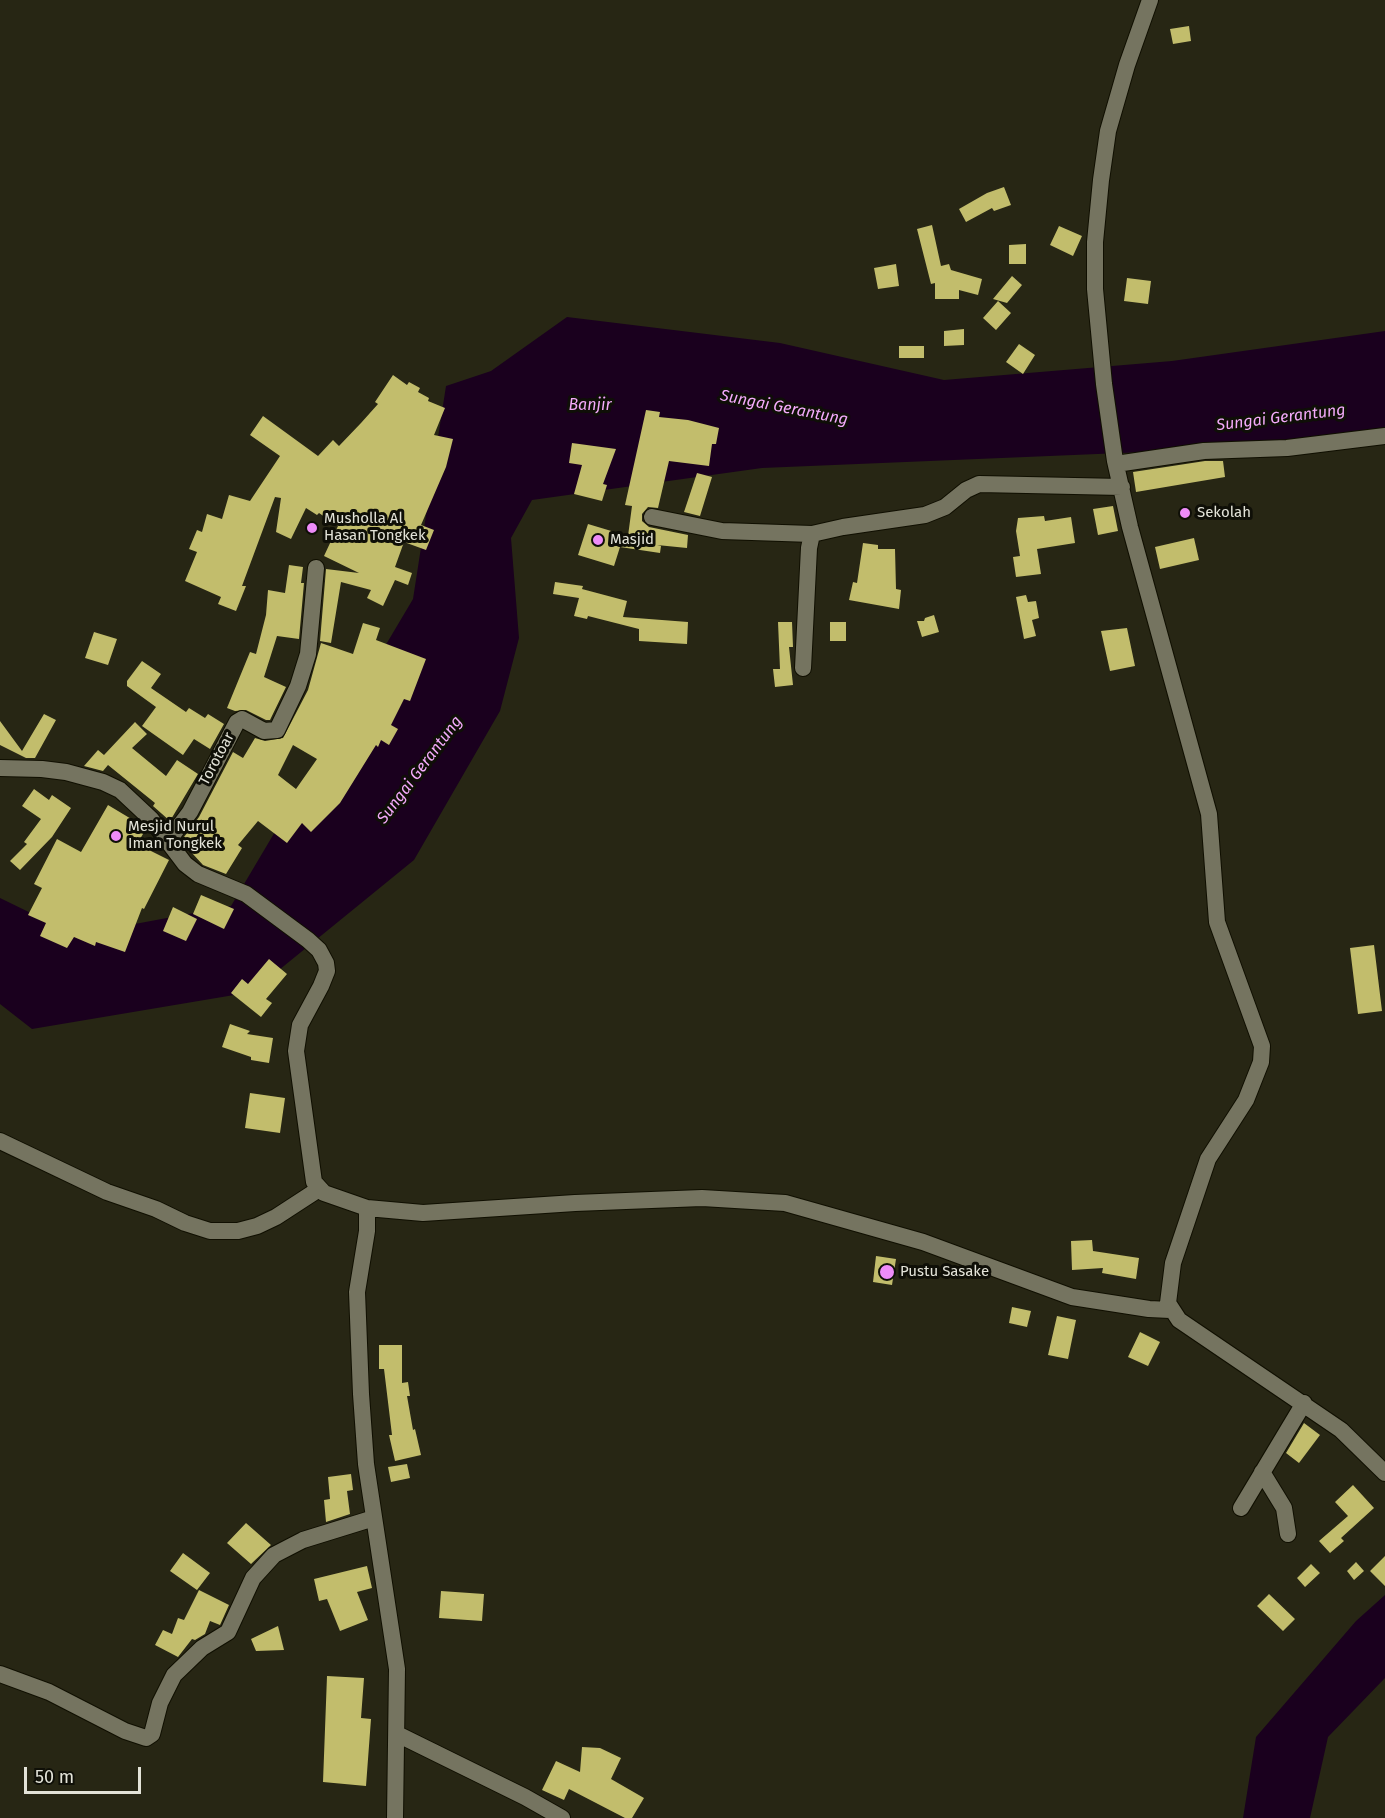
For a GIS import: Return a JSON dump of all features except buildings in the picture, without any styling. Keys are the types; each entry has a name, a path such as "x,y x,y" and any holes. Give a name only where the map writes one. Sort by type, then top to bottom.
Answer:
{"street":[{"path":"1150,0 1127,65 1108,131 1101,180 1095,242 1095,290 1106,406 1116,463 1144,583 1194,754 1209,814 1217,922 1262,1046 1261,1062 1246,1100 1208,1159 1173,1263 1169,1282 1170,1310 1179,1320 1341,1430 1385,1473"},
{"path":"1116,463 1204,451 1287,448 1385,436"},
{"path":"652,517 722,531 813,534 843,527 925,515 945,507 966,490 980,484 1122,487"},
{"path":"803,668 809,548 813,534"},
{"name":"Torotoar","path":"168,841 190,812 237,722 242,720 264,731 277,730 298,686 308,654 316,568"},
{"path":"0,768 42,769 103,782 120,790 168,841 185,864 198,874 246,894 319,950 326,966 321,986 300,1025 295,1044 312,1179 319,1189 367,1208 445,1213 575,1203 750,1198 784,1203 932,1245 1072,1297 1149,1310 1170,1310"},
{"path":"0,1140 107,1192 156,1209 185,1224 210,1231 238,1231 257,1226 276,1218 319,1189"},
{"path":"367,1208 367,1231 357,1293 358,1331 364,1448 397,1669 395,1818"},
{"path":"1241,1508 1304,1403"},
{"path":"1262,1472 1284,1508 1288,1534"},
{"path":"0,1674 49,1692 125,1731 146,1738 152,1734 160,1702 174,1675 202,1648 228,1632 253,1578 274,1555 303,1540 374,1518"},
{"path":"397,1734 525,1797 562,1818"}],"water":[{"name":"Banjir","path":"567,317 780,343 944,380 1172,361 1385,331 1385,442 762,468 532,500 511,538 519,638 500,711 414,860 252,992 32,1029 0,1004 0,898 76,935 231,906 413,599 446,386 491,371"},
{"path":"1385,1595 1385,1678 1328,1737 1310,1818 1243,1818 1256,1737 1356,1621"}],"place":[{"name":"Sekolah","path":"1185,513"},
{"name":"Musholla Al Hasan Tongkek","path":"312,528"},
{"name":"Masjid","path":"598,540"},
{"name":"Mesjid Nurul Iman Tongkek","path":"116,836"},
{"name":"Pustu Sasake","path":"887,1272"}],"water label":[{"name":"Sungai Gerantung","path":"784,408"},
{"name":"Sungai Gerantung","path":"1281,418"},
{"name":"Sungai Gerantung","path":"420,770"}]}
